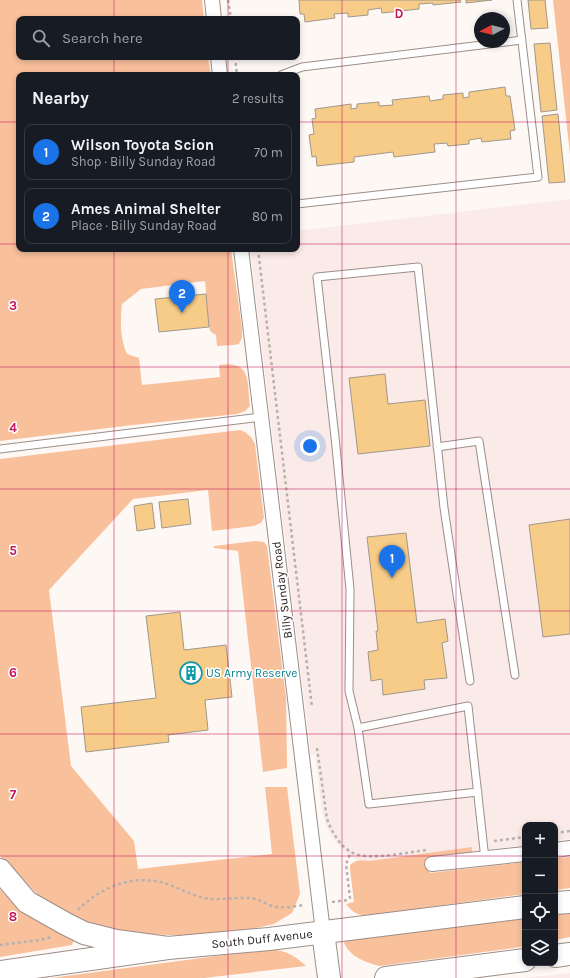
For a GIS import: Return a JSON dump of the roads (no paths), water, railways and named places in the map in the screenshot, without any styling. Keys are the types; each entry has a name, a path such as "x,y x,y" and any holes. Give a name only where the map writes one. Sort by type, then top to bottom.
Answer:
{"main road":[{"path":"0,870 27,902 78,930 116,941 168,948"},
{"path":"558,903 570,902"},
{"name":"South Duff Avenue","path":"0,972 168,948 269,939 522,907"},
{"path":"322,932 329,978"},
{"path":"558,956 570,954"},
{"path":"386,978 522,960"}],"street":[{"path":"212,0 214,16"},
{"path":"218,60 220,72"},
{"name":"Billy Sunday Road","path":"241,252 322,932"},
{"path":"558,850 570,848"},
{"path":"432,864 522,854"}],"lane":[{"path":"300,204 538,177 517,0"},
{"path":"289,72 302,67 522,40"},
{"path":"470,681 444,508 418,267 316,277 335,437 350,589 348,691 358,728 369,804 478,792"},
{"path":"0,449 261,417"},
{"path":"437,447 479,441 515,675"},
{"path":"358,728 468,706 485,859"}],"place":[{"name":"Ames Animal Shelter","path":"182,313"},
{"name":"Wilson Toyota Scion","path":"392,578"},
{"name":"US Army Reserve","path":"191,673"}]}
